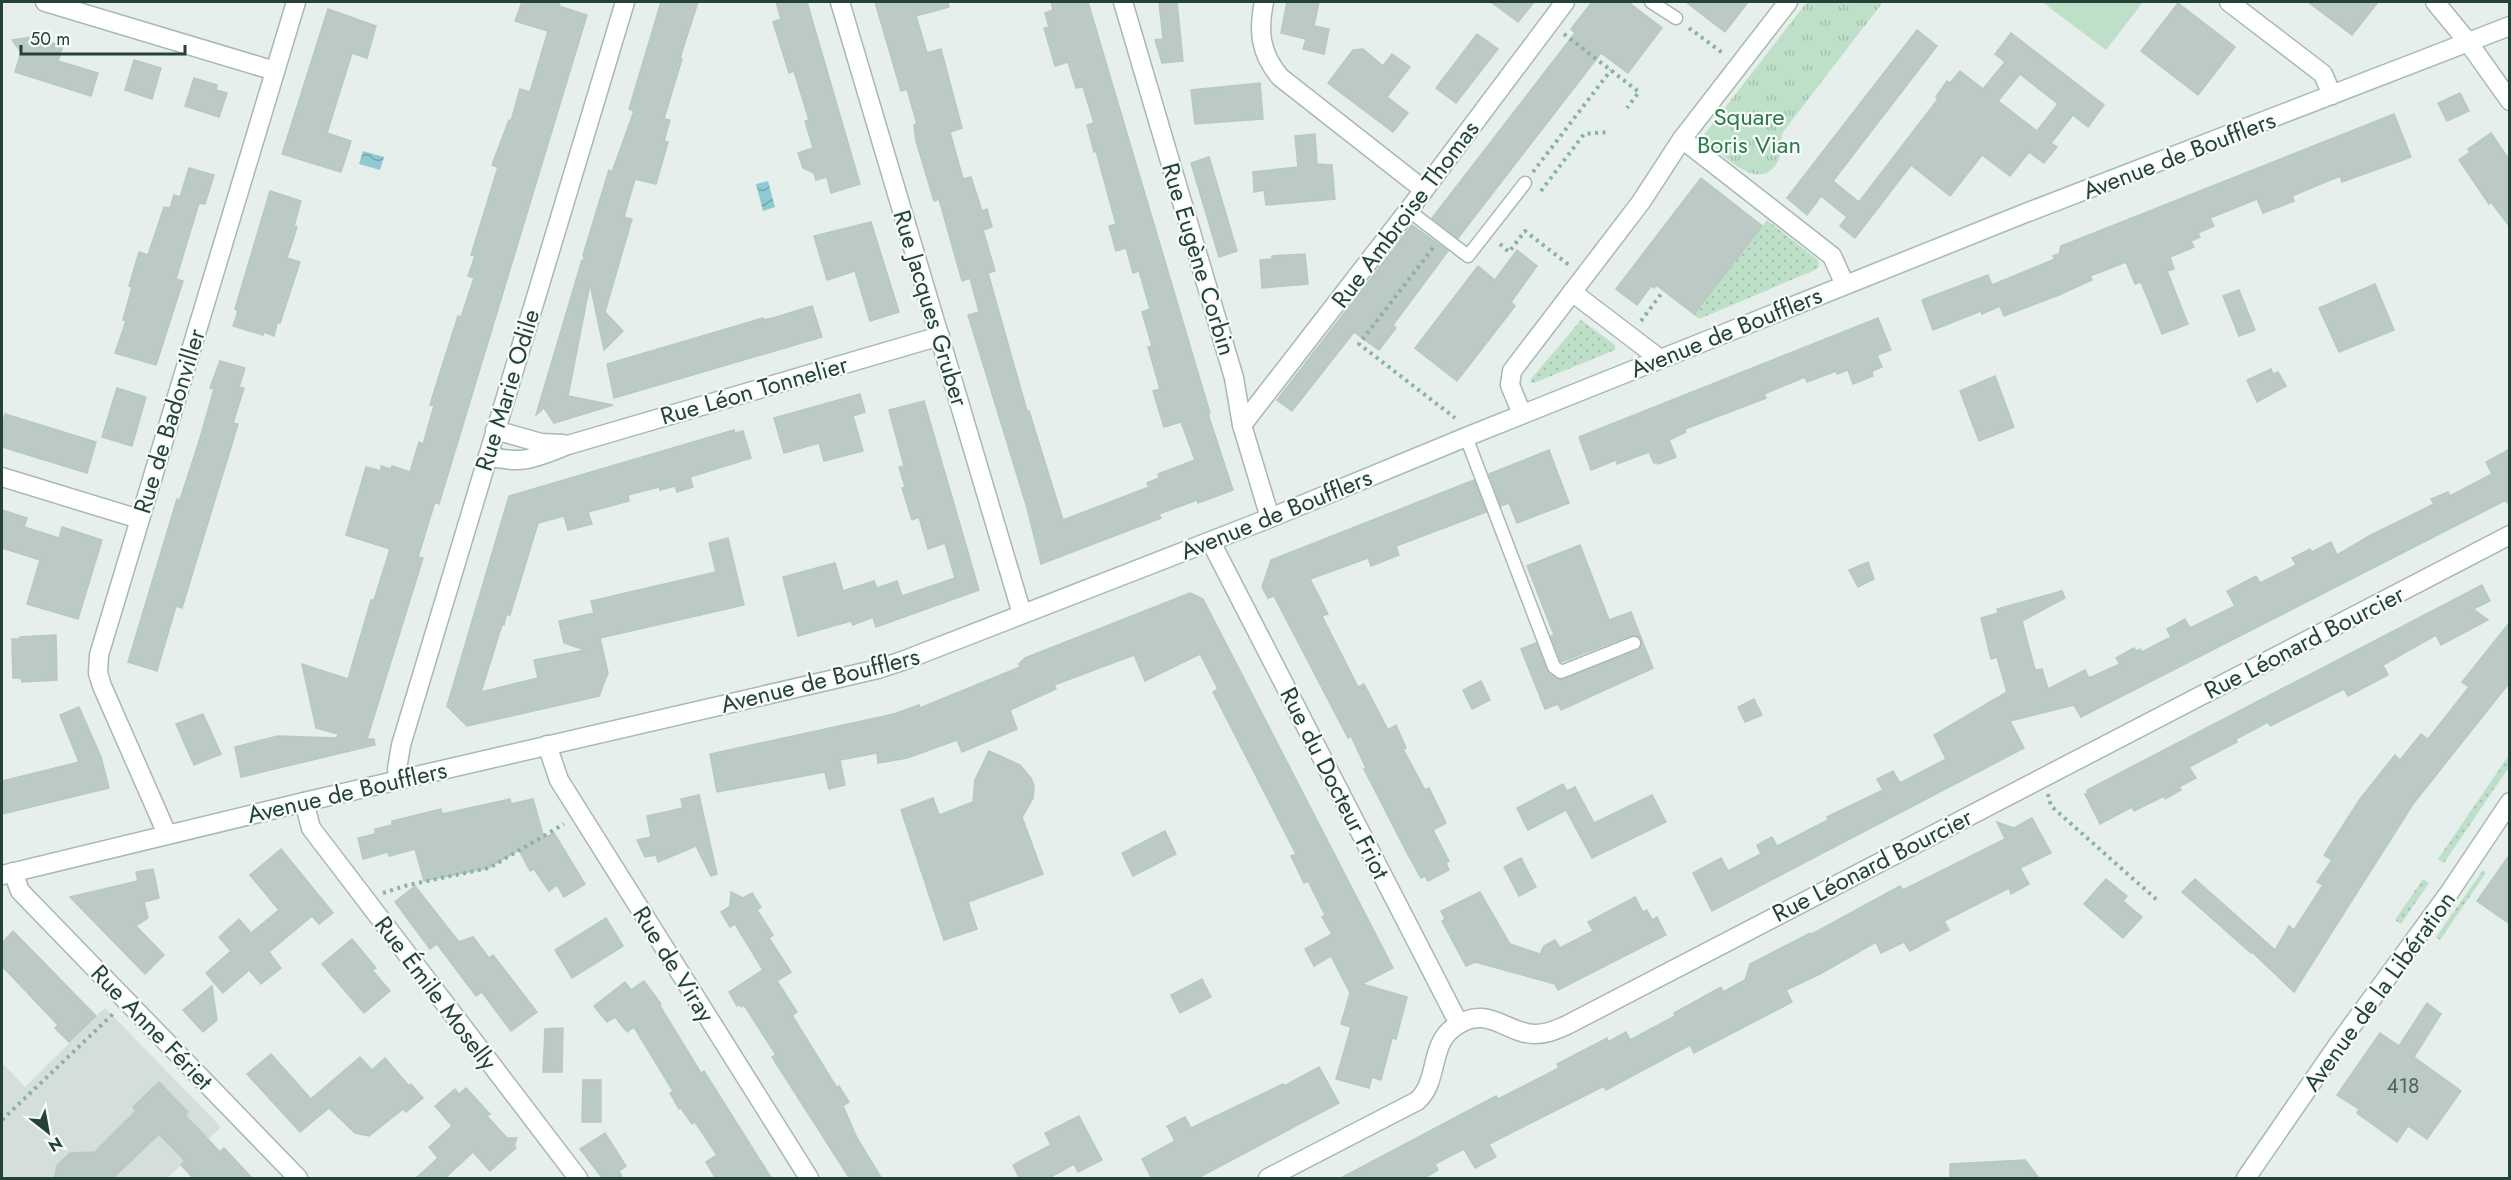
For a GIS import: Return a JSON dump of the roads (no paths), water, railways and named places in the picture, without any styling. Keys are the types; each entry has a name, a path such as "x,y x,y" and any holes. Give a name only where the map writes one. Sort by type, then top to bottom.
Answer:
{"street":[{"path":"45,2 275,71"},
{"name":"Rue de Badonviller","path":"167,834 109,704 98,673 99,654 296,2"},
{"name":"Rue Marie Odile","path":"399,780 397,769 401,745 625,2"},
{"name":"Rue Jacques Gruber","path":"840,2 1022,614"},
{"name":"Rue Eugène Corbin","path":"1123,2 1234,378 1242,424 1270,518"},
{"path":"1264,2 1260,27 1261,40 1268,60 1280,77 1424,190"},
{"name":"Rue Ambroise Thomas","path":"1242,424 1424,190 1565,2"},
{"path":"1522,414 1510,385 1512,371 1641,202 1682,139 1788,2"},
{"path":"2229,2 2323,74 2332,95"},
{"path":"2435,2 2468,42 2510,101"},
{"name":"Avenue de Boufflers","path":"7,873 878,669 1211,542 1466,436 1845,285 2510,26"},
{"path":"1682,139 1832,256 1845,285"},
{"path":"1572,292 1660,359"},
{"name":"Rue Léon Tonnelier","path":"488,456 519,461 940,336"},
{"name":"Rue Léon Tonnelier","path":"495,430 541,443 568,445"},
{"path":"2,477 139,519"},
{"name":"Rue Léonard Bourcier","path":"1459,1024 1468,1020 1488,1019 1507,1024 1522,1032 1537,1035 1567,1025 2510,535"},
{"name":"Rue du Docteur Friot","path":"1211,542 1459,1024"},
{"name":"Rue de Viray","path":"547,745 555,772 809,1179"},
{"name":"Rue Émile Moselly","path":"304,802 311,828 578,1179"},
{"name":"Avenue de la Libération","path":"2246,1179 2337,1046 2449,893 2510,802"},
{"name":"Rue Anne Fériet","path":"7,873 20,891 298,1179"},
{"path":"1268,1179 1417,1101 1428,1087 1441,1041 1459,1024"}],"lane":[{"path":"1652,2 1676,18"},
{"path":"1408,210 1468,256 1525,183"},
{"path":"1466,436 1554,667 1561,672 1634,644"}],"water":[{"path":"363,151 384,157 380,170 359,164"},
{"path":"768,181 775,207 763,211 756,184"}],"park label":[{"name":"Square Boris Vian","path":"1749,130"}]}
